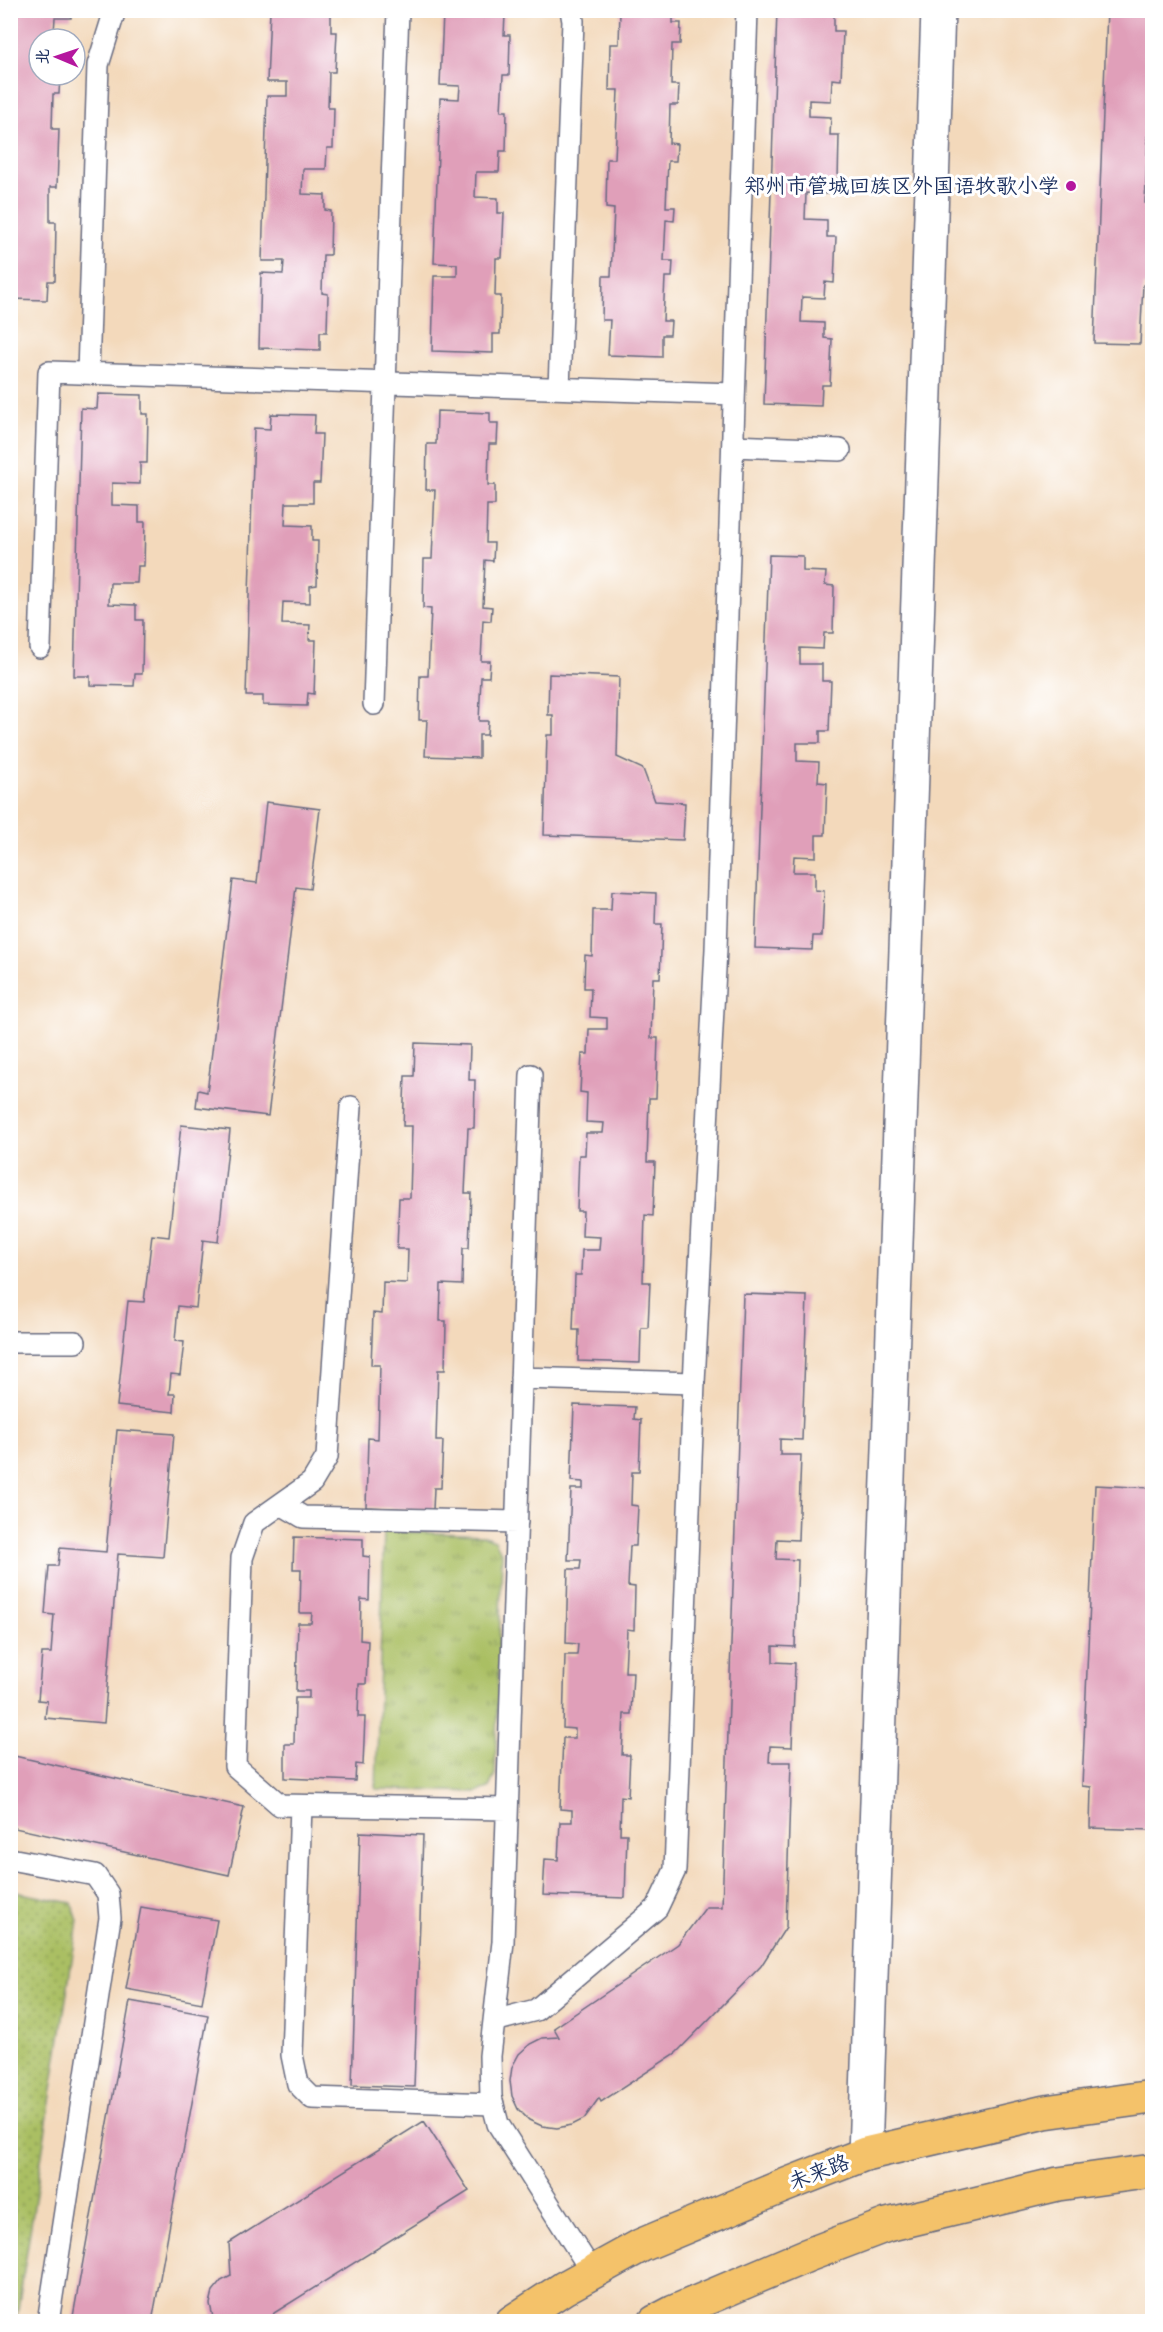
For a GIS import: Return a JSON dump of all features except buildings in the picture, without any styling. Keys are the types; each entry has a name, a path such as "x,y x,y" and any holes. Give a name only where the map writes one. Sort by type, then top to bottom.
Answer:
{"main road":[{"name":"未来路","path":"512,2322 592,2272 642,2245 865,2154 1045,2112 1152,2097"},
{"path":"656,2322 674,2312 808,2255 887,2225 1058,2184 1152,2171"}],"street":[{"path":"865,2154 938,10"}],"lane":[{"path":"87,373 98,65 115,10"},
{"path":"374,704 398,10"},
{"path":"559,388 573,21 571,10"},
{"path":"494,2021 536,2010 657,1908 675,1870 694,1383 716,949 747,10"},
{"path":"40,647 49,372 734,394"},
{"path":"733,446 840,450"},
{"path":"531,1075 503,1942 490,2056 493,2104 498,2124 592,2272"},
{"path":"351,1107 327,1457 312,1482 254,1523 242,1558 236,1766 280,1805 507,1809"},
{"path":"10,1342 75,1342"},
{"path":"521,1378 694,1383"},
{"path":"281,1504 303,1517 517,1522"},
{"path":"301,1806 292,2055 298,2084 312,2098 493,2104"},
{"path":"10,1859 95,1875 108,1894 110,1918 48,2322"}],"green space":[{"path":"384,1531 482,1535 495,1540 502,1554 495,1774 489,1788 477,1792 376,1789"},
{"path":"10,1891 72,1903 78,1921 16,2322 10,2321"}],"place":[{"name":"郑州市管城回族区外国语牧歌小学","path":"1071,186"}]}
